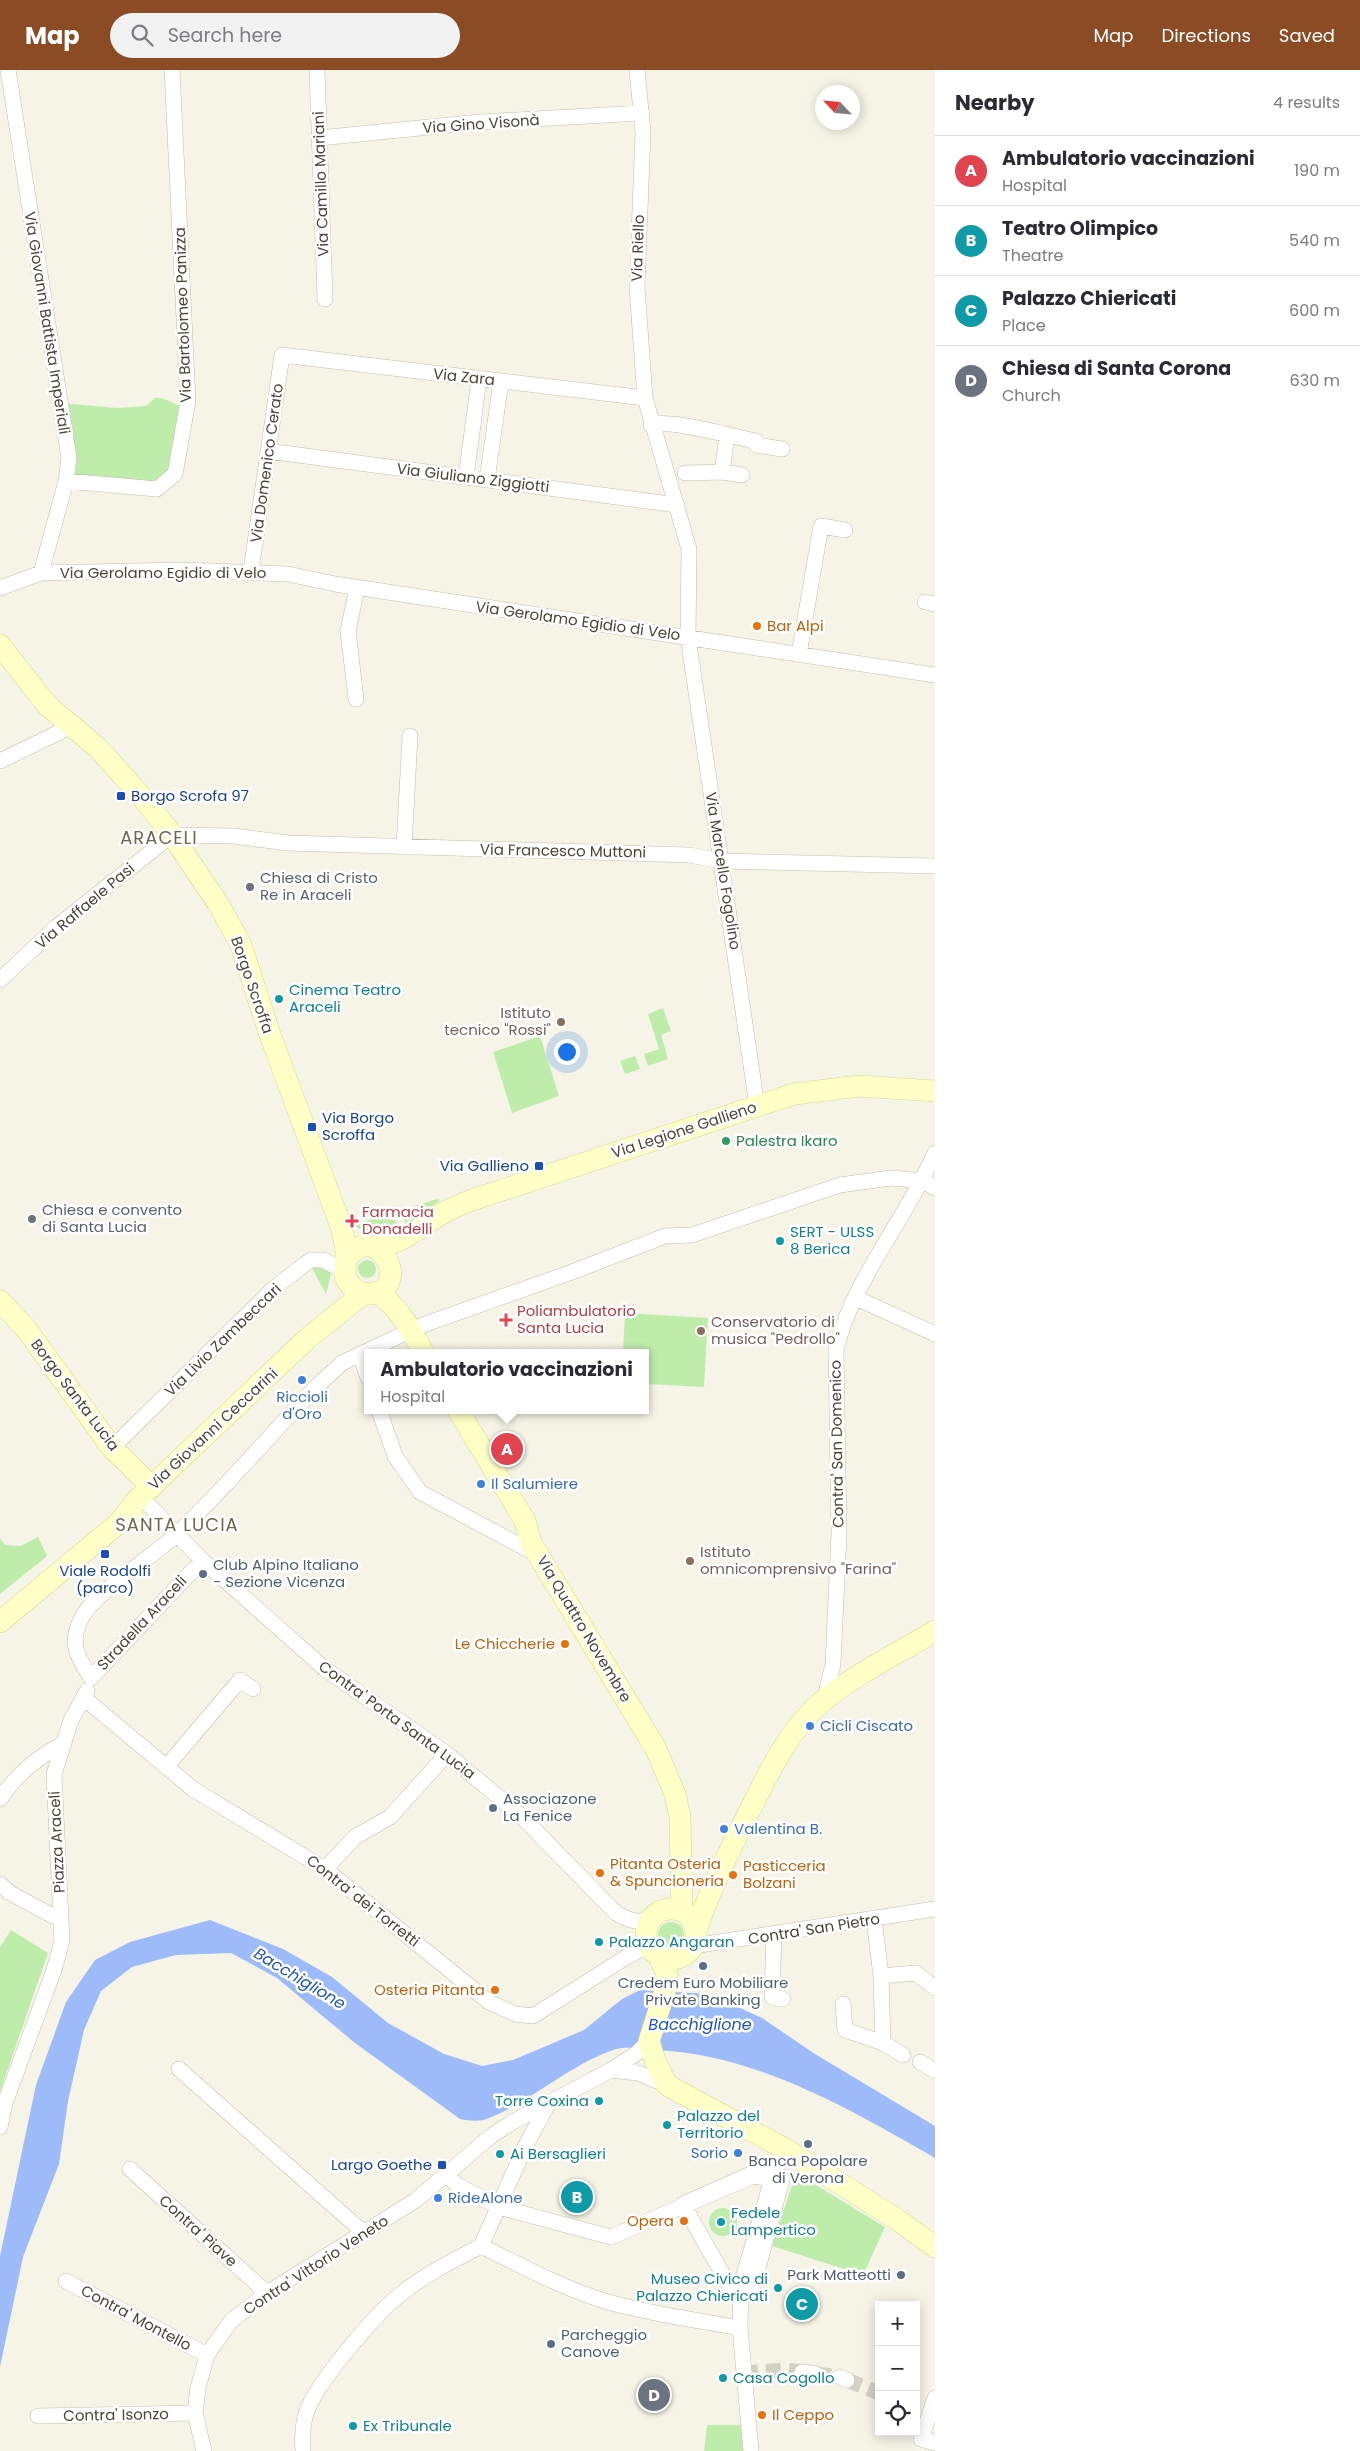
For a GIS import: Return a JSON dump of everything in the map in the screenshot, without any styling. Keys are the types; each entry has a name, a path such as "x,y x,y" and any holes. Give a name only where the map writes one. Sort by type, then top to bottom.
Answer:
{"main road":[{"name":"Borgo Scroffa","path":"0,645 47,705 72,726 115,768 172,835 219,905 241,945 269,1032 342,1229 345,1270"},
{"name":"Via Legione Gallieno","path":"369,1247 395,1242 441,1214 472,1200 794,1094 859,1086 935,1091"},
{"name":"Via Legione Gallieno","path":"380,1283 441,1214"},
{"path":"342,1229 369,1247 382,1252 388,1259 380,1283"},
{"path":"369,1247 354,1251 345,1270 356,1291 380,1283"},
{"name":"Via Giovanni Ceccarini","path":"308,1338 333,1304 345,1270"},
{"path":"380,1283 422,1349"},
{"name":"Via Giovanni Ceccarini","path":"0,1622 150,1495 199,1444 308,1338 380,1283"},
{"name":"Borgo Santa Lucia","path":"0,1301 27,1330 112,1448 150,1495"},
{"name":"Via Quattro Novembre","path":"460,1414 525,1521 531,1542 656,1749 676,1794 680,1817 681,1857 690,1931"},
{"path":"935,1631 825,1698 806,1716 790,1739 771,1770 690,1931 663,1966 647,2051 667,2085 785,2149 898,2220 935,2248"},
{"name":"Via Quattro Novembre","path":"655,1915 670,1890 681,1857"},
{"path":"663,1966 647,1931 655,1915 666,1909 690,1931"}],"street":[{"name":"Via Giovanni Battista Imperiali","path":"8,70 69,458 66,480 41,573"},
{"name":"Via Bartolomeo Panizza","path":"66,480 157,489 175,474 188,401 172,70"},
{"name":"Via Camillo Mariani","path":"317,70 325,299"},
{"name":"Via Riello","path":"637,70 642,113 642,188 638,235 637,287 645,398 651,425 689,549 688,637"},
{"name":"Via Gino Visonà","path":"319,138 480,122 642,113"},
{"name":"Via Zara","path":"282,355 478,380 645,398"},
{"name":"Via Domenico Cerato","path":"251,571 282,355"},
{"path":"466,477 478,380"},
{"path":"487,480 501,381"},
{"path":"651,425 657,422 689,426 756,441 756,445 782,449"},
{"path":"722,472 727,436"},
{"name":"Via Giuliano Ziggiotti","path":"268,451 677,505"},
{"path":"685,473 722,472 742,475"},
{"path":"799,654 822,526 845,530"},
{"name":"Via Gerolamo Egidio di Velo","path":"0,588 41,573 183,570 251,571 288,574 357,588 935,675"},
{"path":"356,699 348,631 357,588"},
{"name":"Via Marcello Fogolino","path":"688,637 757,1106"},
{"path":"0,761 72,726"},
{"path":"404,847 410,736"},
{"name":"Via Francesco Muttoni","path":"172,835 234,836 288,843 690,855 722,861 935,866"},
{"name":"Via Raffaele Pasi","path":"0,980 55,928 172,835"},
{"name":"Contra' San Domenico","path":"825,1698 833,1664 839,1534 836,1350 841,1328 856,1298 929,1184 935,1153"},
{"path":"367,1349 405,1322 572,1272 665,1236 692,1236 840,1185 891,1178 929,1184"},
{"name":"Via Livio Zambeccari","path":"112,1448 273,1289 298,1269 311,1260 317,1260 327,1261 345,1270"},
{"path":"856,1298 935,1334"},
{"path":"91,1678 76,1655 75,1644 76,1630 87,1608 178,1533 342,1362 364,1351"},
{"path":"360,1354 364,1366"},
{"path":"381,1414 395,1456 420,1492 539,1555"},
{"name":"Contra' Porta Santa Lucia","path":"150,1495 178,1533 202,1560 325,1669 447,1754 520,1816 616,1913 633,1921 646,1921 655,1915"},
{"path":"506,1538 525,1521"},
{"name":"Stradella Araceli","path":"91,1678 194,1569"},
{"name":"Piazza Araceli","path":"0,2127 10,2088 54,1970 62,1941 54,1774 71,1720 85,1699 91,1678"},
{"path":"166,1767 240,1680 253,1689"},
{"name":"Contra' dei Torretti","path":"85,1699 193,1789 325,1868 489,2002 514,2014 533,2016 628,1956 663,1966"},
{"path":"0,1799 10,1784 40,1756 62,1744"},
{"path":"325,1868 355,1837 390,1817 447,1754"},
{"name":"Piazza Araceli","path":"0,1884 10,1893 53,1916"},
{"name":"Contra' San Pietro","path":"690,1931 774,1935 935,1909"},
{"path":"874,1919 881,1976 884,2043"},
{"path":"774,1935 772,1997 782,1999"},
{"path":"881,1976 916,1973 935,1988"},
{"path":"843,2004 845,2030 884,2043 904,2055"},
{"name":"Contra' Vittorio Veneto","path":"204,2451 195,2413 198,2388 207,2356 231,2321 267,2293 416,2200 491,2136 511,2123 647,2051"},
{"path":"920,2062 935,2071"},
{"path":"179,2069 363,2232"},
{"path":"611,2070 638,2073 667,2085"},
{"path":"303,2451 305,2419 309,2407 347,2353 383,2310 403,2292 449,2262 481,2246 525,2147 548,2104"},
{"path":"511,2123 522,2137 525,2147"},
{"path":"751,2451 740,2328 741,2289 772,2177 785,2149"},
{"name":"Contra' Piave","path":"130,2169 267,2293"},
{"path":"447,2175 457,2185 499,2207 611,2236 753,2176 772,2177"},
{"path":"684,2205 730,2287 741,2289"},
{"path":"481,2246 545,2277 607,2302 663,2315 740,2328"},
{"name":"Contra' Montello","path":"66,2282 207,2356"},
{"path":"928,2441 930,2407"},
{"name":"Contra' Isonzo","path":"38,2416 195,2413"}],"green space":[{"path":"155,398 162,398 187,409 175,474 157,489 66,481 60,403 117,408 146,406"},
{"path":"663,1008 671,1031 661,1035 668,1059 648,1066 644,1054 659,1049 648,1014"},
{"path":"540,1036 559,1096 512,1113 493,1052"},
{"path":"635,1056 640,1069 625,1074 620,1061"},
{"path":"437,1199 440,1200 408,1226 400,1214 403,1210"},
{"path":"386,1216 393,1218 400,1226 390,1231 371,1233 360,1230 356,1226 361,1222"},
{"path":"363,1260 371,1260 376,1265 374,1276 363,1278 358,1273 358,1265"},
{"path":"316,1265 327,1268 331,1275 326,1294 312,1268"},
{"path":"625,1313 708,1318 704,1387 649,1384 649,1349 623,1349"},
{"path":"38,1537 47,1556 0,1594 0,1538 5,1545 21,1546"},
{"path":"671,1922 680,1926 684,1935 680,1944 671,1948 662,1944 658,1935 662,1926"},
{"path":"11,1930 48,1953 0,2092 0,1947"},
{"path":"796,2173 885,2227 863,2275 772,2246"},
{"path":"723,2208 733,2212 737,2222 733,2232 723,2236 713,2232 709,2222 713,2212"},
{"path":"707,2425 741,2425 743,2451 704,2451"}],"water":[{"name":"Bacchiglione","path":"210,1920 283,1949 332,1977 388,2023 444,2054 482,2066 513,2060 584,2030 622,1999 640,1990 709,1994 762,2018 815,2054 935,2126 935,2158 835,2103 764,2073 728,2061 691,2053 635,2048 616,2049 599,2056 567,2073 521,2102 489,2118 475,2121 460,2119 355,2043 277,1978 231,1953 176,1955 132,1967 101,1991 84,2030 68,2101 59,2164 23,2257 0,2367 0,2256 36,2085 66,2002 95,1960 130,1942"}],"tunnel":[{"path":"743,2373 786,2370 802,2372"},
{"path":"816,2374 840,2377"},
{"path":"847,2380 875,2391"}],"place":[{"name":"Bar Alpi","path":"757,626"},
{"name":"Borgo Scrofa 97","path":"121,796"},
{"name":"Chiesa di Cristo Re in Araceli","path":"250,887"},
{"name":"Cinema Teatro Araceli","path":"279,999"},
{"name":"Istituto tecnico \"Rossi\"","path":"561,1022"},
{"name":"Via Borgo Scroffa","path":"312,1127"},
{"name":"Palestra Ikaro","path":"726,1141"},
{"name":"Via Gallieno","path":"539,1166"},
{"name":"Chiesa e convento di Santa Lucia","path":"32,1219"},
{"name":"Farmacia Donadelli","path":"352,1221"},
{"name":"SERT - ULSS 8 Berica","path":"780,1241"},
{"name":"Poliambulatorio Santa Lucia","path":"506,1320"},
{"name":"Conservatorio di musica \"Pedrollo\"","path":"701,1331"},
{"name":"Riccioli d'Oro","path":"302,1380"},
{"name":"Ambulatorio vaccinazioni","path":"507,1449"},
{"name":"Il Salumiere","path":"481,1484"},
{"name":"Viale Rodolfi (parco)","path":"105,1554"},
{"name":"Istituto omnicomprensivo \"Farina\"","path":"690,1561"},
{"name":"Club Alpino Italiano - Sezione Vicenza","path":"203,1574"},
{"name":"Le Chiccherie","path":"565,1644"},
{"name":"Cicli Ciscato","path":"810,1726"},
{"name":"Associazone La Fenice","path":"493,1808"},
{"name":"Valentina B.","path":"724,1829"},
{"name":"Pitanta Osteria & Spuncioneria","path":"600,1873"},
{"name":"Pasticceria Bolzani","path":"733,1875"},
{"name":"Palazzo Angaran","path":"599,1942"},
{"name":"Credem Euro Mobiliare Private Banking","path":"703,1966"},
{"name":"Osteria Pitanta","path":"495,1990"},
{"name":"Torre Coxina","path":"599,2101"},
{"name":"Palazzo del Territorio","path":"667,2125"},
{"name":"Banca Popolare di Verona","path":"808,2144"},
{"name":"Sorio","path":"738,2153"},
{"name":"Ai Bersaglieri","path":"500,2154"},
{"name":"Largo Goethe","path":"442,2165"},
{"name":"Teatro Olimpico","path":"577,2197"},
{"name":"RideAlone","path":"438,2198"},
{"name":"Opera","path":"684,2221"},
{"name":"Fedele Lampertico","path":"721,2222"},
{"name":"Park Matteotti","path":"901,2275"},
{"name":"Museo Civico di Palazzo Chiericati","path":"778,2288"},
{"name":"Palazzo Chiericati","path":"802,2304"},
{"name":"Parcheggio Canove","path":"551,2344"},
{"name":"Casa Cogollo","path":"723,2378"},
{"name":"Chiesa di Santa Corona","path":"654,2395"},
{"name":"Il Ceppo","path":"762,2415"},
{"name":"Ex Tribunale","path":"353,2426"}],"district":[{"name":"ARACELI","path":"159,838"},
{"name":"SANTA LUCIA","path":"177,1525"}]}
